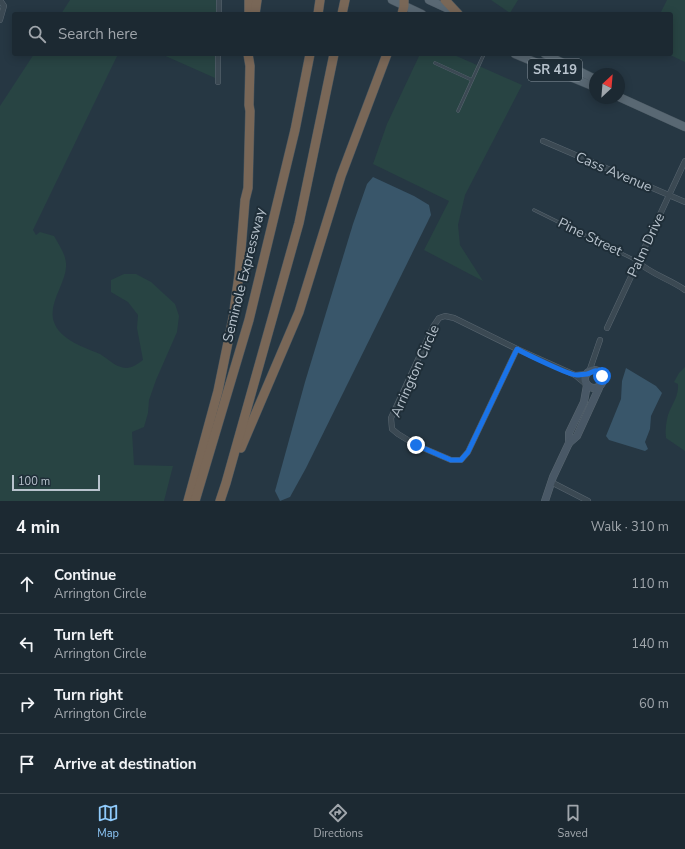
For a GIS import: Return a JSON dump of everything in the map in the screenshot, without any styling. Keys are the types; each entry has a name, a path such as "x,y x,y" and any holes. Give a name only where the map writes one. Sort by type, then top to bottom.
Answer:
{"highway":[{"path":"249,0 249,12"},
{"path":"255,12 257,0"},
{"path":"318,12 320,0"},
{"path":"342,12 345,0"},
{"path":"445,0 457,12"},
{"path":"188,501 214,404 231,330 241,254 246,200 244,188 244,148 246,110 249,105 250,66 248,56"},
{"path":"250,66 252,56"},
{"name":"Seminole Expressway","path":"195,501 248,320 295,130 310,56"},
{"path":"220,501 299,223 334,56"},
{"path":"226,483 299,312 341,176 386,56"}],"main road":[{"path":"392,0 403,7 417,12"},
{"path":"429,0 455,12"},
{"name":"SR 419","path":"520,56 589,85"},
{"name":"SR 419","path":"549,56 589,76"},
{"path":"625,95 656,113"},
{"path":"625,100 685,127"}],"street":[{"path":"0,0 4,6 0,20"},
{"path":"219,0 219,12"},
{"path":"218,56 218,82"},
{"name":"Cass Avenue","path":"543,141 685,202"},
{"name":"Palm Drive","path":"607,328 685,161"},
{"name":"Pine Street","path":"637,261 643,268 685,290"},
{"name":"Arrington Circle","path":"517,349 468,452 461,460 451,460 416,445 392,429 391,418 394,409 439,318 445,316 454,318 575,375 587,385"},
{"path":"570,443 570,433 584,402 587,385 585,380 600,340"},
{"path":"544,501 551,482 570,443 576,436 598,388 602,384 602,376 598,371 595,370 588,373"},
{"name":"Arrington Circle","path":"575,375 588,373"},
{"path":"587,385 592,388 598,388"},
{"path":"551,482 588,501"}],"lane":[{"path":"458,111 483,56"},
{"path":"435,63 472,80"},
{"name":"Pine Street","path":"534,210 637,261"}],"green space":[{"path":"70,0 216,0 216,12 62,12"},
{"path":"491,0 518,0 511,12"},
{"path":"667,0 685,0 685,62 672,56 673,12 661,12"},
{"path":"33,56 117,56 33,230 36,235 40,232 54,236 62,249 66,263 64,277 53,307 54,322 57,328 73,342 100,354 115,365 124,368 130,367 143,360 137,328 138,315 128,302 111,292 111,280 124,274 136,274 151,282 175,304 179,316 177,332 149,400 148,413 144,427 132,432 134,465 173,466 164,501 0,501 0,106"},
{"path":"166,56 215,56 215,78"},
{"path":"419,56 457,56 522,85 465,195 458,225 460,245 483,281 424,250 449,201 373,164 387,124"},
{"path":"685,367 685,451 666,438 666,424 678,388 678,384 674,382 679,373"}],"water":[{"path":"373,177 414,196 429,205 431,215 306,468 290,497 280,501 275,491 305,382 353,224 367,184"},
{"path":"626,368 656,386 662,393 651,416 650,429 645,442 648,449 645,451 609,440 606,436 621,399 622,381"}],"route":[{"path":"416,445 451,460 461,460 468,452 517,349 575,375 587,374 595,370 601,373 602,376"}]}
